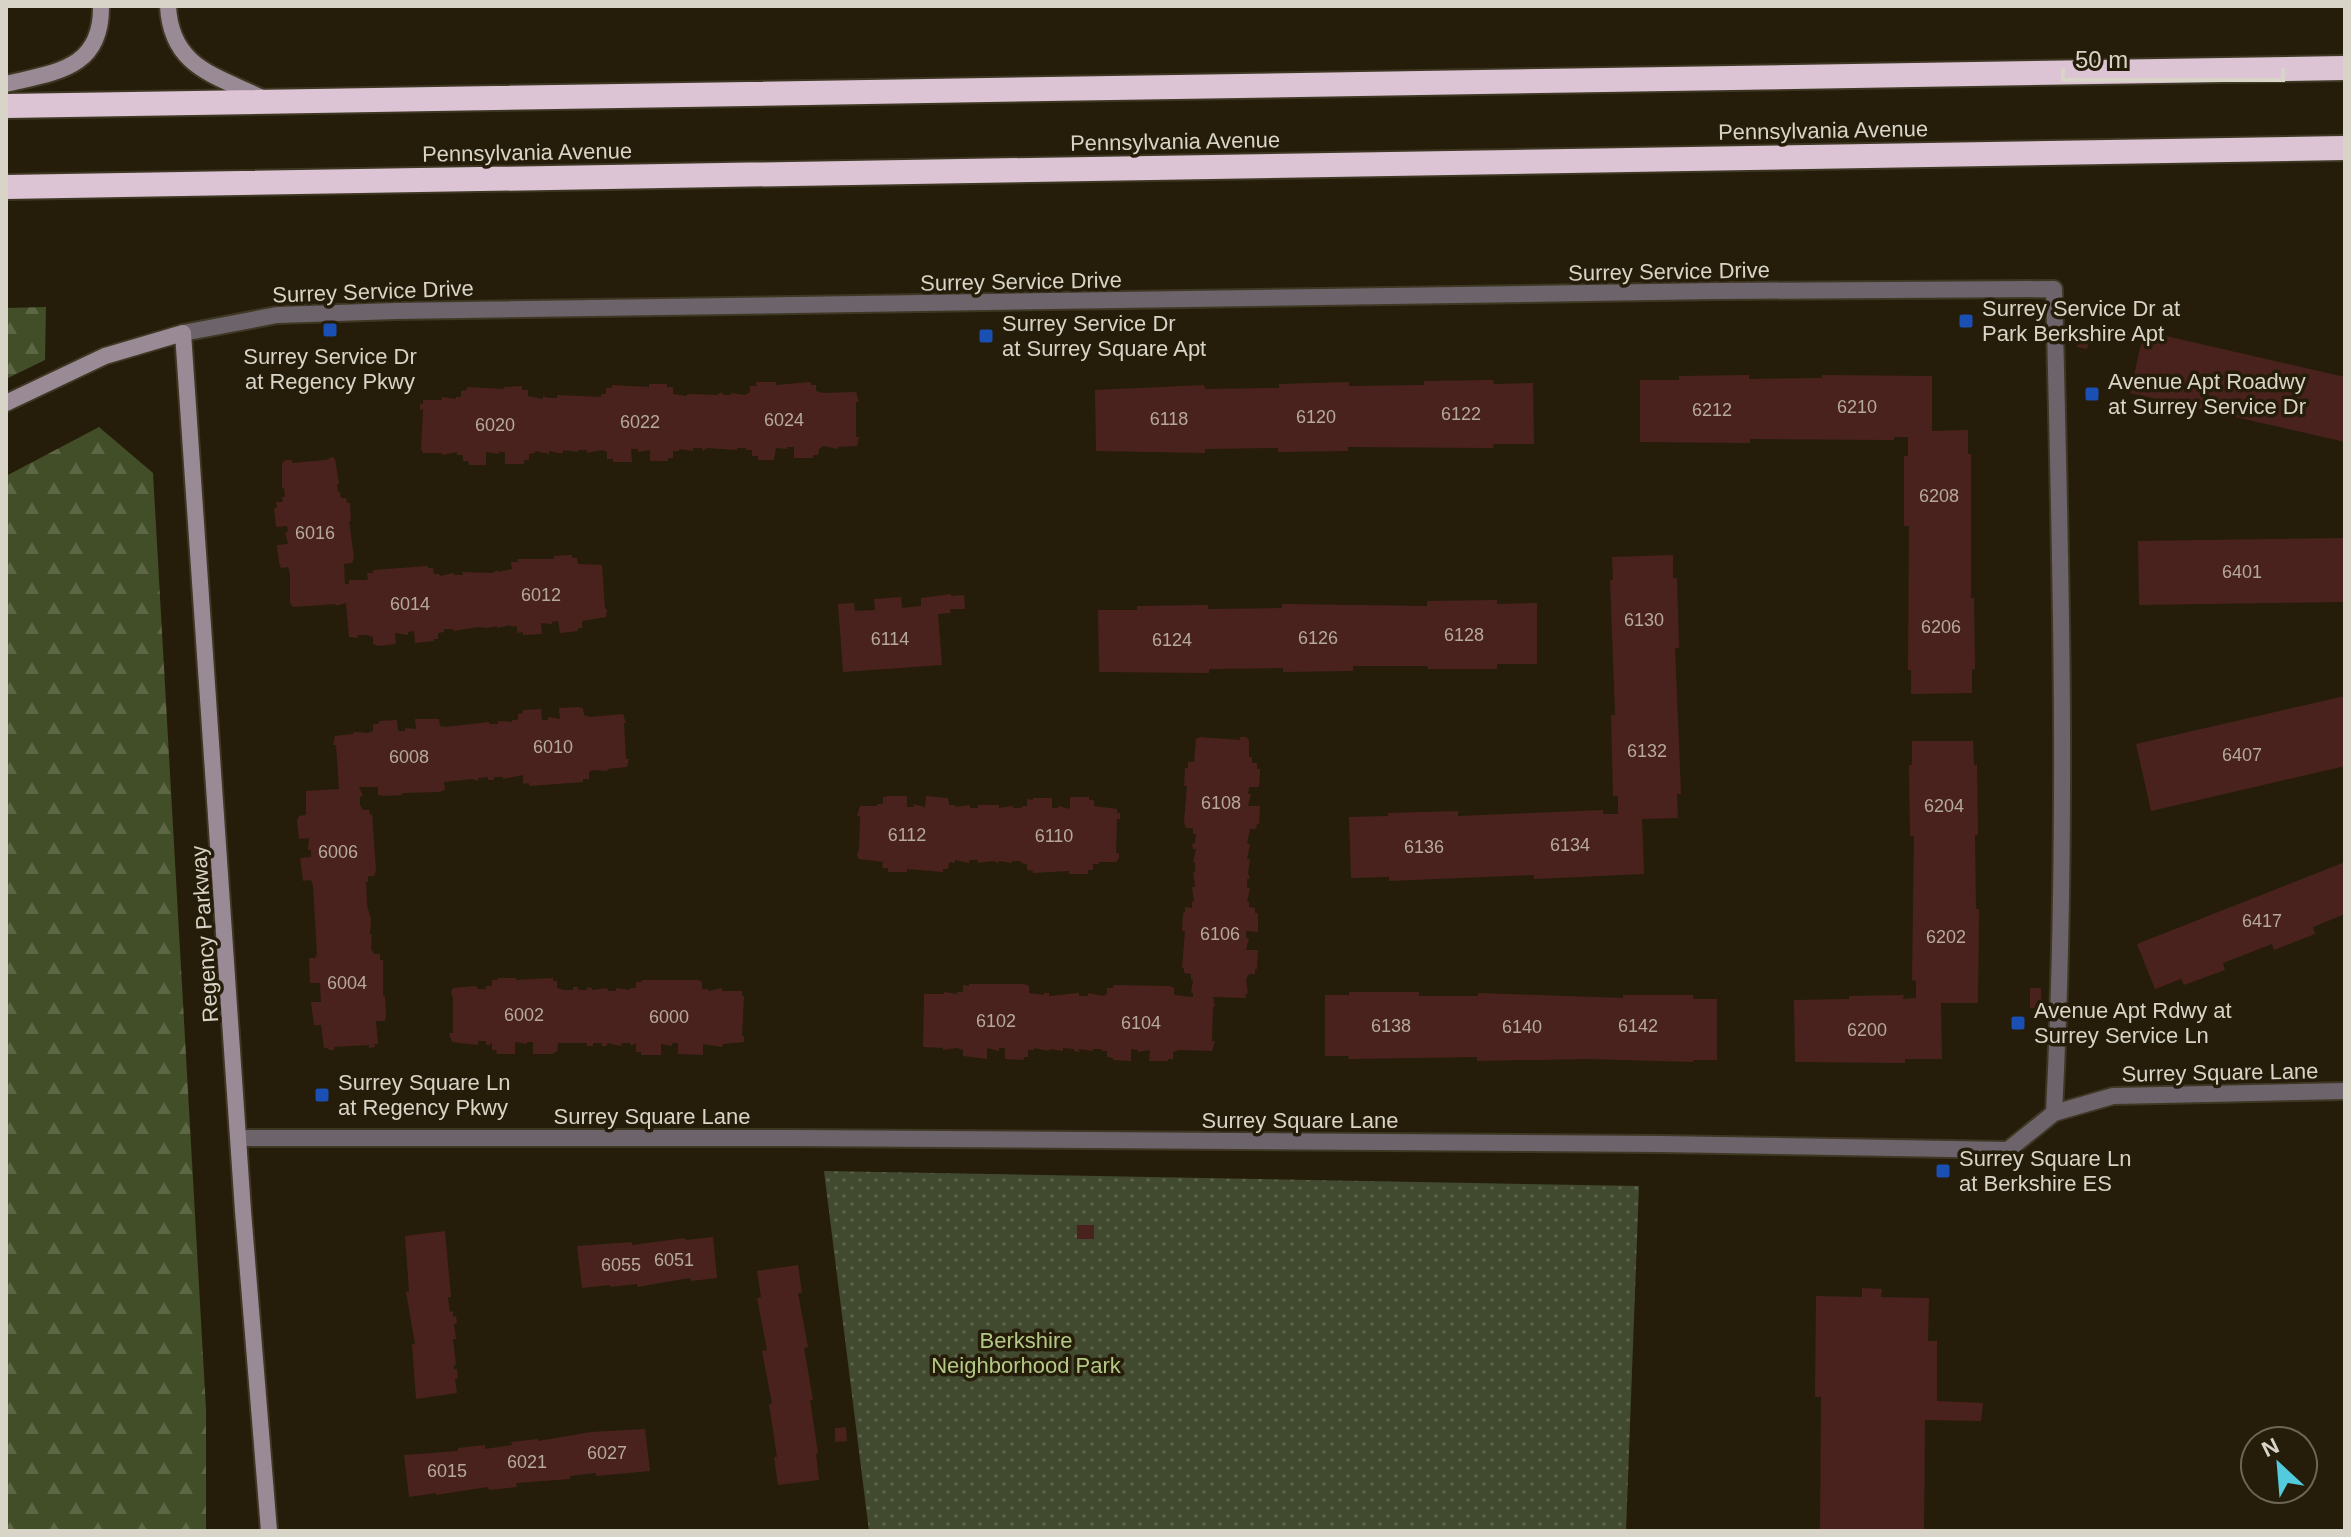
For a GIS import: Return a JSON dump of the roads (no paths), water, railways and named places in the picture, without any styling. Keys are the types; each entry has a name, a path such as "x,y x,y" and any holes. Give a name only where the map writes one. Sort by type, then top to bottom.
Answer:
{"highway":[{"path":"6,106 2345,68"},
{"name":"Pennsylvania Avenue","path":"6,187 2345,148"}],"street":[{"path":"6,84 54,72 78,62 89,52 100,33 101,6"},
{"path":"168,6 175,40 188,58 200,68 270,102"},
{"name":"Surrey Service Drive","path":"6,403 105,356 183,333 277,315 1716,291 2054,289 2064,732 2062,946 2054,1113"},
{"name":"Regency Parkway","path":"183,333 243,1211 269,1531"},
{"name":"Surrey Square Lane","path":"239,1138 809,1138 1660,1144 2008,1150 2054,1113 2113,1096 2345,1091"}],"place":[{"name":"Surrey Service Dr at Park Berkshire Apt","path":"1966,321"},
{"name":"Surrey Service Dr at Regency Pkwy","path":"330,330"},
{"name":"Surrey Service Dr at Surrey Square Apt","path":"986,336"},
{"name":"Avenue Apt Roadwy at Surrey Service Dr","path":"2092,394"},
{"name":"Avenue Apt Rdwy at Surrey Service Ln","path":"2018,1023"},
{"name":"Surrey Square Ln at Regency Pkwy","path":"322,1095"},
{"name":"Surrey Square Ln at Berkshire ES","path":"1943,1171"}],"park label":[{"name":"Berkshire Neighborhood Park","path":"1026,1352"}]}
